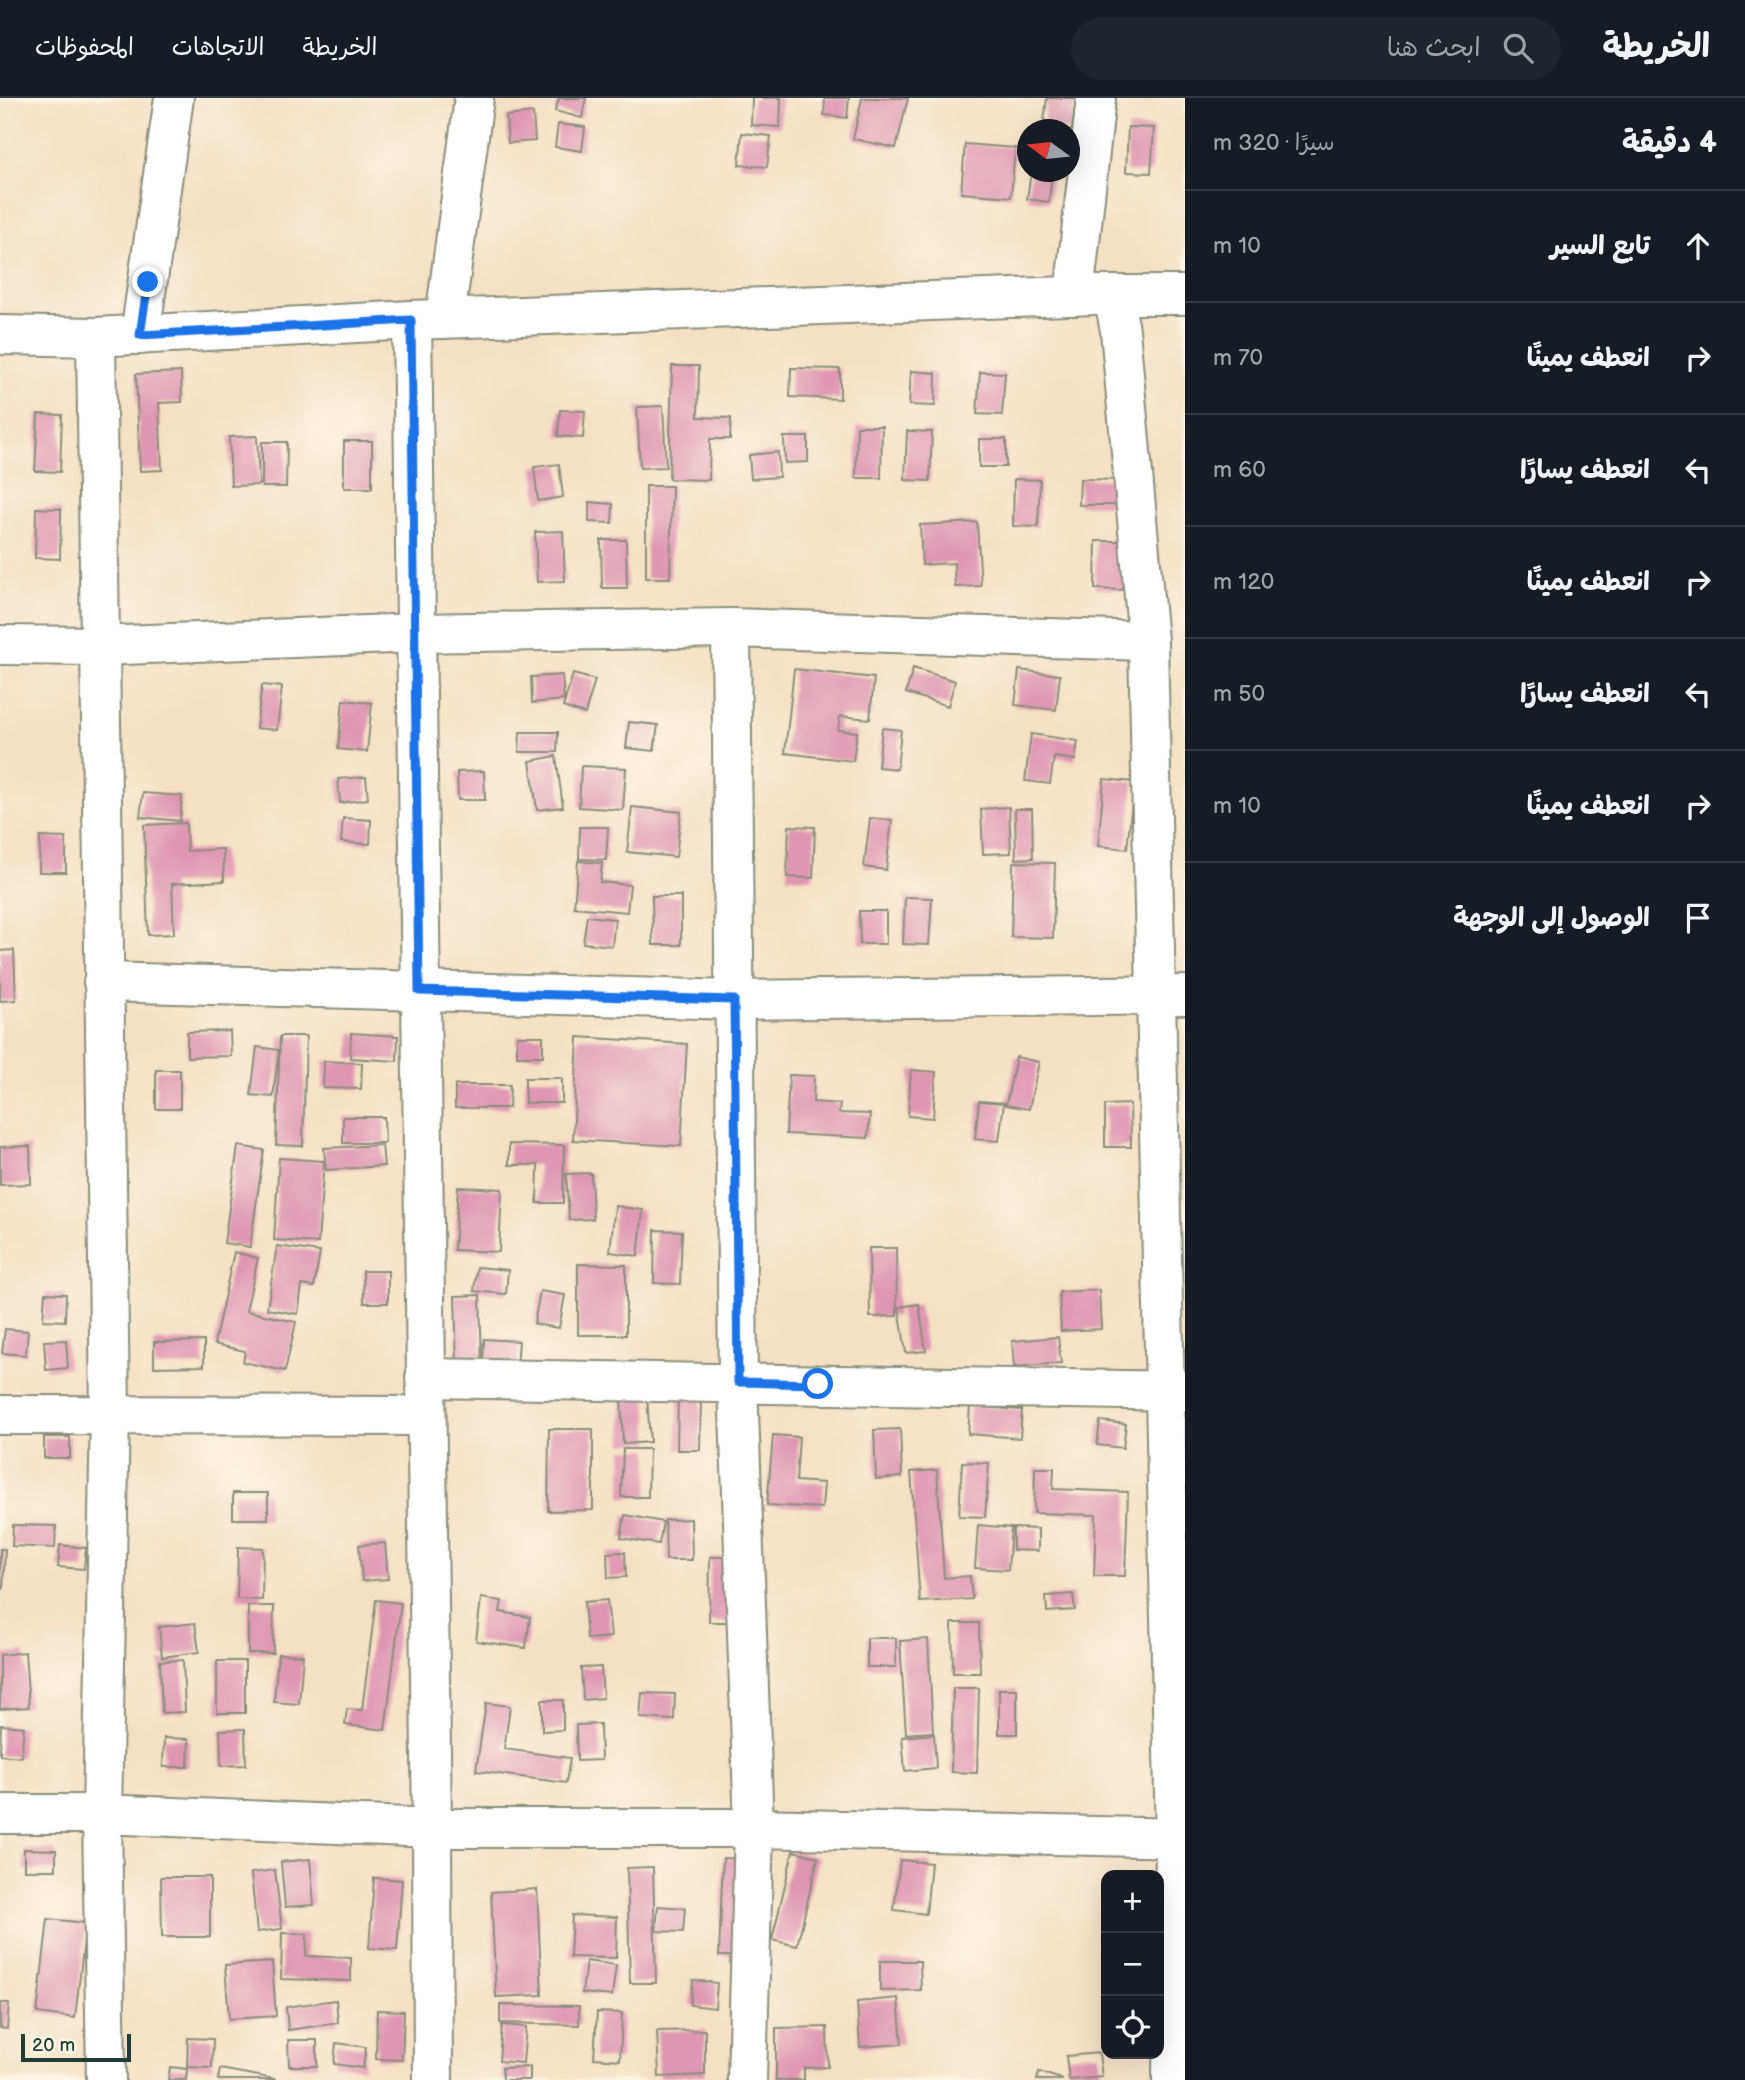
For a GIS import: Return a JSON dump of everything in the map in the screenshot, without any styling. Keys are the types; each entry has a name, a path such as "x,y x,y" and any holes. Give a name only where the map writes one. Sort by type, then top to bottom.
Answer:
{"street":[{"path":"140,335 174,98"},
{"path":"433,2080 432,1828 415,633 428,319 474,98"},
{"path":"1074,296 1096,98"},
{"path":"1113,295 1120,330 1148,641 1170,996 1180,1838 1179,2037 1172,2080"},
{"path":"0,335 96,337 428,319 1074,296 1185,295"},
{"path":"96,337 110,1413 102,1814 106,2080"},
{"path":"0,645 99,646 415,633 731,628 1148,641"},
{"path":"731,628 738,1382 754,1828 747,2080"},
{"path":"103,982 734,1000 1170,996"},
{"path":"425,1377 1175,1391"},
{"path":"0,1415 110,1413 426,1416"},
{"path":"0,1814 102,1814 432,1828 754,1828 1180,1838"}],"building":[{"path":"559,98 586,98 582,118 555,111"},
{"path":"752,98 781,98 780,127 751,125"},
{"path":"825,98 849,98 847,118 824,115"},
{"path":"862,98 908,98 896,148 853,139"},
{"path":"1047,98 1076,98 1073,119 1044,119"},
{"path":"533,113 535,141 508,143 506,116"},
{"path":"558,124 585,127 582,151 555,147"},
{"path":"1128,127 1154,128 1151,173 1126,172"},
{"path":"742,133 771,136 767,167 739,165"},
{"path":"965,144 1015,148 1011,197 961,193"},
{"path":"1030,182 1051,182 1049,202 1027,199"},
{"path":"672,366 699,366 698,417 731,418 730,439 710,439 709,480 669,479"},
{"path":"791,368 840,369 840,399 790,397"},
{"path":"911,371 936,373 935,406 909,405"},
{"path":"181,372 182,402 159,403 162,470 140,471 136,374"},
{"path":"980,372 1005,373 1002,415 977,414"},
{"path":"663,406 666,467 640,468 637,407"},
{"path":"560,410 585,411 583,438 558,436"},
{"path":"38,414 62,415 60,472 35,471"},
{"path":"857,426 882,426 881,478 856,478"},
{"path":"907,431 932,432 930,481 905,480"},
{"path":"257,436 259,485 231,486 229,437"},
{"path":"784,437 808,437 808,462 785,463"},
{"path":"979,439 1006,439 1006,467 979,467"},
{"path":"344,441 372,441 372,488 344,488"},
{"path":"262,442 287,442 286,487 262,487"},
{"path":"778,452 779,477 751,479 749,455"},
{"path":"559,464 563,497 538,501 534,467"},
{"path":"1014,479 1040,480 1038,527 1013,526"},
{"path":"1080,479 1124,480 1124,505 1079,505"},
{"path":"646,486 672,486 670,578 646,578"},
{"path":"589,502 613,504 612,523 589,522"},
{"path":"36,508 61,509 60,559 35,558"},
{"path":"977,522 981,586 955,587 954,563 922,565 920,525"},
{"path":"563,531 565,581 537,582 535,532"},
{"path":"601,540 626,540 627,588 602,588"},
{"path":"1096,541 1126,541 1125,590 1095,589"},
{"path":"913,668 955,681 948,706 906,693"},
{"path":"794,669 874,678 870,719 840,716 838,730 857,732 853,761 785,753"},
{"path":"1019,670 1060,675 1056,710 1015,705"},
{"path":"573,674 595,680 585,714 563,707"},
{"path":"562,675 564,700 532,703 531,677"},
{"path":"262,685 282,687 277,730 256,728"},
{"path":"343,700 372,703 367,752 338,749"},
{"path":"629,722 658,725 654,751 626,748"},
{"path":"882,728 901,730 897,769 878,767"},
{"path":"520,732 558,732 557,752 519,752"},
{"path":"1031,734 1078,741 1075,760 1054,757 1050,784 1025,781"},
{"path":"556,756 563,807 537,810 530,761"},
{"path":"581,766 626,768 623,810 579,807"},
{"path":"484,771 485,800 458,800 457,772"},
{"path":"366,777 368,799 340,803 338,779"},
{"path":"1104,779 1134,782 1127,849 1098,846"},
{"path":"143,793 182,796 180,821 140,817"},
{"path":"632,807 681,812 676,857 627,852"},
{"path":"1009,807 1011,853 983,854 981,809"},
{"path":"1015,809 1032,809 1033,858 1016,859"},
{"path":"343,818 371,820 370,844 341,842"},
{"path":"870,818 892,820 886,870 864,867"},
{"path":"186,823 187,851 223,849 224,881 172,884 174,934 148,935 144,825"},
{"path":"789,826 815,827 813,878 787,877"},
{"path":"580,827 608,827 606,860 579,859"},
{"path":"40,837 66,838 66,872 39,872"},
{"path":"578,861 602,863 600,882 630,885 627,912 574,907"},
{"path":"1013,862 1055,863 1053,938 1011,937"},
{"path":"652,896 681,896 681,945 653,945"},
{"path":"905,897 932,898 929,945 903,944"},
{"path":"859,911 886,911 886,944 860,944"},
{"path":"587,916 615,919 612,946 583,943"},
{"path":"14,950 16,1000 0,1001 0,951"},
{"path":"230,1031 231,1056 187,1057 187,1032"},
{"path":"351,1033 398,1036 397,1061 350,1058"},
{"path":"280,1036 306,1036 303,1146 276,1145"},
{"path":"517,1036 543,1036 543,1056 517,1056"},
{"path":"578,1037 687,1044 681,1146 573,1140"},
{"path":"257,1047 279,1050 273,1097 251,1095"},
{"path":"1016,1057 1039,1062 1029,1109 1006,1105"},
{"path":"324,1061 362,1063 361,1089 323,1088"},
{"path":"156,1070 180,1070 180,1109 156,1109"},
{"path":"911,1070 936,1072 933,1118 908,1116"},
{"path":"789,1075 814,1076 813,1102 840,1104 839,1113 870,1114 868,1138 786,1134"},
{"path":"525,1078 562,1078 562,1103 525,1103"},
{"path":"455,1085 510,1085 509,1108 455,1108"},
{"path":"979,1101 1004,1103 999,1141 975,1139"},
{"path":"1130,1104 1131,1147 1105,1147 1105,1105"},
{"path":"343,1117 384,1117 385,1143 343,1143"},
{"path":"509,1144 564,1145 563,1203 537,1203 538,1165 509,1165"},
{"path":"382,1145 384,1166 326,1170 324,1148"},
{"path":"30,1146 31,1184 0,1185 0,1147"},
{"path":"238,1146 264,1150 250,1247 224,1243"},
{"path":"279,1158 324,1161 318,1243 274,1240"},
{"path":"591,1173 593,1219 569,1220 566,1174"},
{"path":"458,1187 502,1189 499,1252 454,1250"},
{"path":"615,1206 643,1210 638,1256 610,1252"},
{"path":"655,1230 682,1231 680,1284 654,1283"},
{"path":"277,1246 320,1252 314,1287 302,1285 298,1314 267,1309"},
{"path":"869,1248 896,1248 897,1316 870,1317"},
{"path":"234,1252 258,1258 246,1311 296,1322 285,1371 243,1362 245,1351 214,1344"},
{"path":"578,1264 626,1265 626,1335 578,1335"},
{"path":"477,1267 508,1270 506,1294 474,1291"},
{"path":"363,1271 388,1271 388,1303 364,1303"},
{"path":"1099,1290 1101,1329 1061,1331 1059,1292"},
{"path":"540,1291 565,1295 559,1328 534,1324"},
{"path":"45,1293 66,1294 65,1321 43,1320"},
{"path":"480,1295 482,1365 457,1366 455,1296"},
{"path":"919,1304 926,1351 906,1353 899,1307"},
{"path":"5,1329 28,1331 26,1355 2,1353"},
{"path":"1058,1337 1061,1363 1014,1367 1012,1341"},
{"path":"484,1339 519,1341 517,1367 483,1366"},
{"path":"66,1340 68,1368 46,1370 44,1341"},
{"path":"204,1341 204,1366 154,1367 154,1342"},
{"path":"647,1395 650,1442 623,1444 621,1397"},
{"path":"678,1396 701,1397 700,1450 677,1450"},
{"path":"970,1406 1022,1410 1020,1438 968,1434"},
{"path":"1100,1421 1126,1424 1123,1448 1097,1445"},
{"path":"549,1429 593,1429 593,1510 548,1511"},
{"path":"900,1429 902,1477 876,1479 874,1430"},
{"path":"773,1435 799,1437 796,1481 824,1483 822,1508 767,1505"},
{"path":"44,1437 70,1437 70,1458 44,1458"},
{"path":"623,1449 649,1449 648,1497 621,1497"},
{"path":"962,1462 989,1463 985,1517 959,1516"},
{"path":"1035,1468 1054,1468 1053,1489 1128,1492 1125,1576 1094,1576 1096,1515 1034,1513"},
{"path":"937,1470 944,1578 970,1576 972,1599 920,1602 911,1472"},
{"path":"233,1493 268,1493 268,1519 233,1519"},
{"path":"625,1515 663,1522 659,1544 621,1538"},
{"path":"691,1519 692,1560 666,1560 665,1520"},
{"path":"13,1525 56,1526 55,1548 12,1546"},
{"path":"978,1525 1011,1528 1008,1570 975,1568"},
{"path":"1013,1528 1038,1529 1038,1551 1013,1550"},
{"path":"385,1543 388,1579 362,1581 359,1545"},
{"path":"60,1545 86,1548 84,1569 58,1567"},
{"path":"238,1547 263,1548 262,1600 237,1599"},
{"path":"0,1549 5,1549 3,1589 0,1589"},
{"path":"625,1552 626,1577 608,1578 607,1553"},
{"path":"710,1557 736,1557 735,1622 709,1622"},
{"path":"1073,1594 1075,1610 1047,1612 1046,1596"},
{"path":"481,1598 502,1601 500,1612 530,1617 526,1648 476,1641"},
{"path":"376,1600 401,1603 385,1730 345,1725 347,1709 362,1710"},
{"path":"607,1600 611,1637 587,1639 584,1602"},
{"path":"248,1606 274,1606 273,1653 248,1653"},
{"path":"195,1623 199,1652 162,1657 159,1627"},
{"path":"952,1623 979,1623 980,1673 953,1673"},
{"path":"867,1638 896,1638 896,1667 867,1667"},
{"path":"928,1639 933,1732 906,1734 900,1641"},
{"path":"25,1652 29,1707 0,1709 0,1655"},
{"path":"278,1654 303,1655 299,1704 274,1702"},
{"path":"183,1660 185,1712 162,1713 160,1661"},
{"path":"217,1661 245,1661 245,1713 217,1713"},
{"path":"601,1667 603,1698 583,1700 581,1668"},
{"path":"953,1688 979,1688 977,1773 951,1772"},
{"path":"999,1689 1017,1689 1017,1734 999,1734"},
{"path":"642,1693 675,1694 674,1720 640,1718"},
{"path":"542,1700 563,1700 563,1730 542,1731"},
{"path":"486,1703 510,1706 504,1749 570,1758 566,1783 476,1771"},
{"path":"600,1724 601,1760 577,1761 576,1725"},
{"path":"1,1725 24,1727 21,1757 0,1755"},
{"path":"245,1729 246,1765 221,1766 220,1730"},
{"path":"934,1734 936,1768 905,1771 902,1737"},
{"path":"164,1738 189,1739 188,1767 163,1767"},
{"path":"24,1849 56,1850 56,1870 24,1870"},
{"path":"793,1851 818,1857 797,1946 772,1940"},
{"path":"723,1858 750,1859 746,1956 719,1956"},
{"path":"310,1859 314,1905 285,1907 281,1862"},
{"path":"900,1860 931,1863 926,1914 894,1910"},
{"path":"653,1867 656,1983 630,1983 627,1868"},
{"path":"275,1870 282,1929 257,1932 251,1873"},
{"path":"161,1877 210,1877 210,1937 162,1937"},
{"path":"374,1878 402,1880 397,1950 369,1948"},
{"path":"537,1889 542,1995 496,1997 491,1892"},
{"path":"658,1906 685,1908 683,1932 656,1931"},
{"path":"572,1915 617,1917 616,1958 570,1957"},
{"path":"48,1919 86,1923 75,2018 37,2013"},
{"path":"282,1933 307,1934 306,1956 351,1958 351,1981 281,1979"},
{"path":"586,1961 616,1965 612,1996 582,1993"},
{"path":"880,1961 920,1961 921,1990 880,1991"},
{"path":"272,1962 276,2016 229,2019 225,1965"},
{"path":"693,1980 717,1983 715,2008 690,2005"},
{"path":"898,1998 902,2044 860,2047 857,2002"},
{"path":"336,2000 338,2023 288,2030 286,2007"},
{"path":"0,2003 9,2003 7,2029 0,2028"},
{"path":"500,2005 579,2006 579,2025 500,2023"},
{"path":"377,2010 404,2011 402,2060 376,2059"},
{"path":"597,2012 622,2013 620,2060 594,2058"},
{"path":"502,2025 526,2027 523,2063 499,2061"},
{"path":"827,2027 828,2067 804,2068 804,2080 776,2080 776,2028"},
{"path":"705,2030 705,2075 659,2077 657,2031"},
{"path":"188,2038 213,2039 212,2068 187,2067"},
{"path":"288,2040 317,2040 317,2066 289,2066"},
{"path":"336,2043 366,2047 363,2068 334,2064"},
{"path":"1099,2053 1102,2077 1069,2080 1066,2056"},
{"path":"170,2067 187,2069 186,2080 168,2080"},
{"path":"530,2067 530,2080 503,2080 502,2068"},
{"path":"220,2069 275,2079 275,2080 218,2080"},
{"path":"1039,2072 1062,2079 1062,2080 1037,2080"}],"route":[{"path":"148,282 140,335 411,320 419,991 734,1000 738,1382 818,1384"}]}
